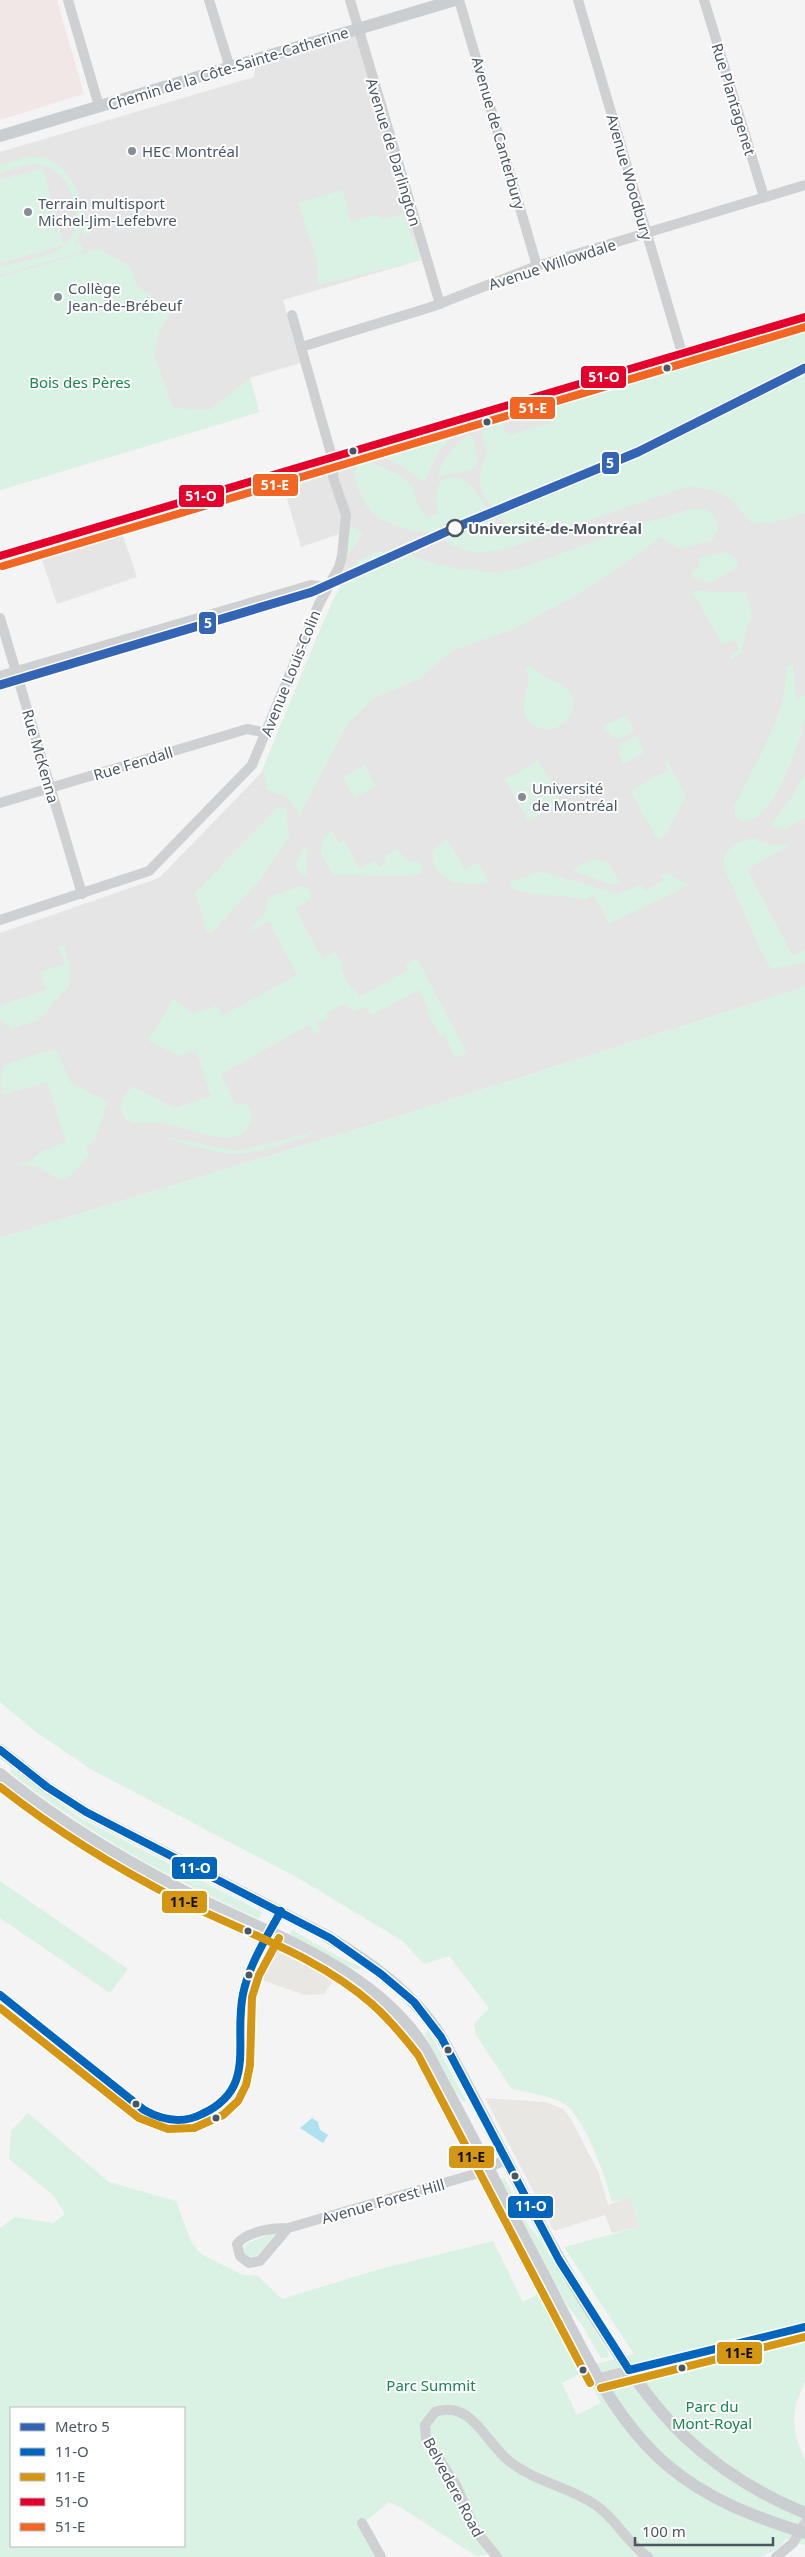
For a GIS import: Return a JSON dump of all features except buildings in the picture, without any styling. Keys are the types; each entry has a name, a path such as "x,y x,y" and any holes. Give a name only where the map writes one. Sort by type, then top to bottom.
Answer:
{"main road":[{"name":"Chemin de la Côte-Sainte-Catherine","path":"0,136 456,0"},
{"path":"0,1750 47,1787 86,1812 281,1911 356,1955 396,1986 420,2008 444,2043 569,2277 629,2370 668,2419 708,2457 755,2488 805,2513"},
{"path":"0,1774 52,1814 98,1843 183,1891 270,1933 350,1975 385,2001 403,2018 426,2050 599,2378 638,2435 666,2464 689,2482 733,2508 804,2529"}],"street":[{"path":"68,0 99,106"},
{"path":"209,0 230,68"},
{"name":"Avenue de Darlington","path":"350,0 440,304"},
{"name":"Avenue de Canterbury","path":"459,0 537,266"},
{"name":"Avenue Woodbury","path":"578,0 682,354"},
{"name":"Rue Plantagenet","path":"704,0 764,197"},
{"name":"Avenue Willowdale","path":"301,347 440,304 537,266 805,185"},
{"name":"Avenue Louis-Colin","path":"0,920 143,874 156,865 248,771 267,732 327,587 339,567 346,536 346,515 333,477 332,457 292,314"},
{"path":"0,556 805,316"},
{"path":"0,676 310,585 327,587"},
{"name":"Rue McKenna","path":"0,618 82,894"},
{"name":"Rue Fendall","path":"0,802 247,728 267,732"},
{"path":"0,1995 144,2110 168,2120 190,2119 218,2106 230,2094 238,2080 242,2056 240,2020 242,1996 249,1974 281,1911"},
{"name":"Avenue Forest Hill","path":"288,2228 260,2261 249,2263 240,2256 237,2246 242,2238 274,2228 288,2228 488,2169 505,2160"},
{"path":"599,2378 805,2327"},
{"name":"Belvedere Road","path":"497,2557 476,2530 450,2474 426,2439 425,2425 435,2412 451,2409 470,2417 508,2461 536,2478 598,2506 633,2546 648,2557"},
{"path":"362,2523 381,2557"},
{"path":"776,2557 790,2547 804,2529"}],"shaded area":[{"path":"0,0 57,0 84,94 0,120"},
{"path":"358,29 421,260 283,300 300,363 250,378 259,412 0,490 0,152 254,77 256,60"},
{"name":"Université de Montréal","path":"805,330 805,987 387,1120 0,1238 0,933 159,878 261,773 322,625 341,586 351,530 301,547 283,485"},
{"path":"121,530 137,577 57,604 41,557"},
{"path":"279,1949 335,1977 324,1994 305,1995 262,1980 263,1978 260,1977 268,1962 273,1953"},
{"path":"485,2098 545,2102 563,2109 571,2119 599,2173 608,2205 630,2196 639,2227 612,2233 605,2215 554,2231"}],"green space":[{"path":"28,157 43,158 55,162 65,171 78,194 91,234 84,236 81,229 74,245 81,244 83,252 0,275 0,267 57,251 71,238 75,227 74,201 69,188 53,169 31,164 0,173 0,165"},
{"name":"Terrain multisport Michel-Jim-Lefebvre","path":"43,168 64,245 0,263 0,180"},
{"path":"342,190 351,222 375,215 384,219 403,214 421,260 318,285 317,261 298,203"},
{"name":"Bois des Pères","path":"99,249 130,266 136,285 172,311 160,330 154,354 173,408 209,410 250,378 259,412 0,490 0,277"},
{"path":"805,330 805,513 779,521 752,522 723,494 709,489 687,487 501,550 476,552 458,548 433,533 413,531 377,517 365,504 357,485 353,472 356,471 358,463 366,460 400,475 413,486 416,501 427,517 438,514 436,495 440,482 455,477 461,479 467,482 477,493 496,522 497,529 492,537 506,535 502,531 504,521 491,507 482,491 480,473 487,454 481,432 502,421 505,431 509,435 551,423 552,412 549,407"},
{"path":"455,435 440,450 424,482 403,467 381,456"},
{"path":"467,435 473,437 478,464 473,469 438,477 443,460"},
{"path":"695,508 708,511 714,517 718,525 718,531 712,540 680,549 661,537 607,576 571,598 512,630 453,650 419,679 374,698 347,725 299,816 291,801 267,790 263,768 333,600 354,565 361,559 377,552 394,550 440,565 498,573 519,569 641,524"},
{"path":"352,526 363,534 347,556 350,527"},
{"path":"729,553 733,556 738,564 734,569 712,583 693,577 691,573 700,567 698,558"},
{"path":"692,591 746,592 753,617 747,625 741,654 731,659 730,657 740,649 735,640 722,644"},
{"path":"793,664 796,700 805,695 805,719 797,746 775,796 765,809 754,818 743,821 735,816 734,807 768,739 781,704 787,667"},
{"path":"530,665 535,671 566,688 572,694 574,702 572,712 566,722 556,728 544,729 536,727 527,719 524,712 528,683 525,668"},
{"path":"625,715 628,716 634,731 617,740 615,736 612,738 603,727"},
{"path":"636,736 645,752 623,764 618,750 621,748 619,745"},
{"path":"537,759 562,803 528,821 505,779 530,766"},
{"path":"667,760 686,796 666,834 659,839 656,837 630,791 668,770 664,762"},
{"path":"365,765 376,786 354,798 343,777"},
{"path":"805,776 805,818 786,829 772,828 771,825 792,797 802,777"},
{"path":"286,808 289,838 258,882 211,934 206,930 197,897 194,894 276,809"},
{"path":"332,831 339,843 344,840 360,869 375,861 379,867 386,862 383,856 397,849 406,860 419,862 422,867 421,873 410,876 333,875 321,853 323,837"},
{"path":"447,839 465,870 479,862 488,882 479,884 459,883 442,876 436,869 433,861 433,850"},
{"path":"748,839 758,839 757,841 775,846 790,845 747,869 793,956 805,950 805,962 771,969 762,954 724,868 727,852"},
{"path":"303,847 308,851 306,867 309,877 300,873 296,865"},
{"path":"592,859 609,862 620,884 609,884 574,871 575,868"},
{"path":"541,871 617,894 641,885 645,891 664,880 660,874 668,874 689,885 609,924 594,895 586,900 562,895 561,897 516,891 510,887 512,881"},
{"path":"297,887 304,887 309,890 311,899 295,908 322,958 335,952 343,966 340,968 351,989 354,988 359,997 408,970 405,964 417,958 467,1054 455,1058 444,1035 440,1036 427,1012 430,1010 419,990 372,1015 366,1007 353,1012 346,1003 326,1013 328,1019 321,1022 317,1019 315,1021 321,1031 315,1034 309,1025 221,1074 235,1105 247,1104 250,1108 251,1119 245,1132 236,1136 211,1136 162,1123 133,1122 123,1117 120,1112 123,1098 132,1086 174,1108 211,1096 196,1050 178,1056 148,1040 174,999 192,1014 217,1006 223,1015 297,975 269,921 247,933 266,911 267,898"},
{"path":"64,946 70,966 69,986 39,1020 11,1029 0,1019 0,1006 46,990 40,972 65,964 58,947"},
{"path":"805,987 805,2382 796,2403 794,2419 796,2437 805,2461 805,2545 786,2539 779,2548 761,2557 501,2557 496,2553 476,2556 400,2507 389,2502 370,2518 358,2525 376,2557 0,2557 0,2228 15,2217 53,2223 65,2214 53,2195 9,2159 11,2131 28,2113 109,2182 176,2201 191,2242 201,2254 243,2275 258,2276 282,2299 380,2269 493,2241 523,2302 540,2293 581,2368 634,2354 564,2247 639,2227 630,2197 612,2202 593,2148 579,2120 571,2110 557,2100 511,2088 476,2035 474,2024 489,2008 449,1956 424,1964 401,1940 298,1878 92,1770 33,1730 0,1702 0,1238 387,1120","holes":["584,2372 601,2403 577,2415 562,2383"]},
{"path":"57,1050 70,1082 108,1102 95,1139 86,1149 90,1154 72,1175 60,1180 38,1167 16,1164 32,1160 40,1152 66,1142 47,1082 3,1095 0,1080 4,1065 40,1053"},
{"path":"316,1133 272,1148 237,1153 211,1151 166,1139 171,1138 237,1151"},
{"path":"12,1769 79,1817 262,1912 259,1919 194,1888 99,1835 10,1772"},
{"path":"0,1881 128,1969 110,1993 0,1918"},
{"path":"292,1930 341,1958 361,1967 359,1970 347,1966 290,1935"},
{"path":"429,2031 466,2101 464,2102 455,2091 424,2033"},
{"path":"504,2177 529,2226 540,2239 609,2354 608,2358 601,2358 582,2325 567,2305 500,2179"},
{"path":"275,2232 276,2234 257,2256 251,2257 246,2254 244,2249 246,2244"}],"water":[{"path":"312,2118 318,2122 320,2130 328,2135 323,2143 300,2128"}],"metro line":[{"name":"5","path":"0,685 312,592 457,527 638,452 805,368"}],"transit line":[{"name":"51-O","path":"0,556 805,317"},
{"name":"51-E","path":"3,566 805,327"},
{"name":"11-O","path":"0,1750 47,1787 86,1812 330,1938 381,1974 414,2002 441,2037 559,2260 629,2370"},
{"name":"11-E","path":"0,1787 65,1834 132,1875 203,1912 304,1958 328,1972 351,1987 385,2016 418,2055 590,2383"},
{"name":"11-O","path":"0,1995 144,2110 173,2120 195,2117 219,2103 231,2091 237,2078 240,2063 243,1994 259,1951 281,1911"},
{"name":"11-E","path":"0,2008 139,2118 168,2129 194,2128 223,2115 238,2101 246,2085 250,2065 252,1997 259,1975 279,1938"},
{"name":"11-O","path":"629,2370 805,2327"},
{"name":"11-E","path":"601,2388 805,2337"}],"place":[{"name":"HEC Montréal","path":"132,151"},
{"name":"Terrain multisport Michel-Jim-Lefebvre","path":"28,212"},
{"name":"Collège Jean-de-Brébeuf","path":"58,297"},
{"name":"Université-de-Montréal","path":"455,528"},
{"name":"Université de Montréal","path":"522,797"}],"park label":[{"name":"Parc Summit","path":"431,2385"},
{"name":"Parc du Mont-Royal","path":"712,2414"}]}
